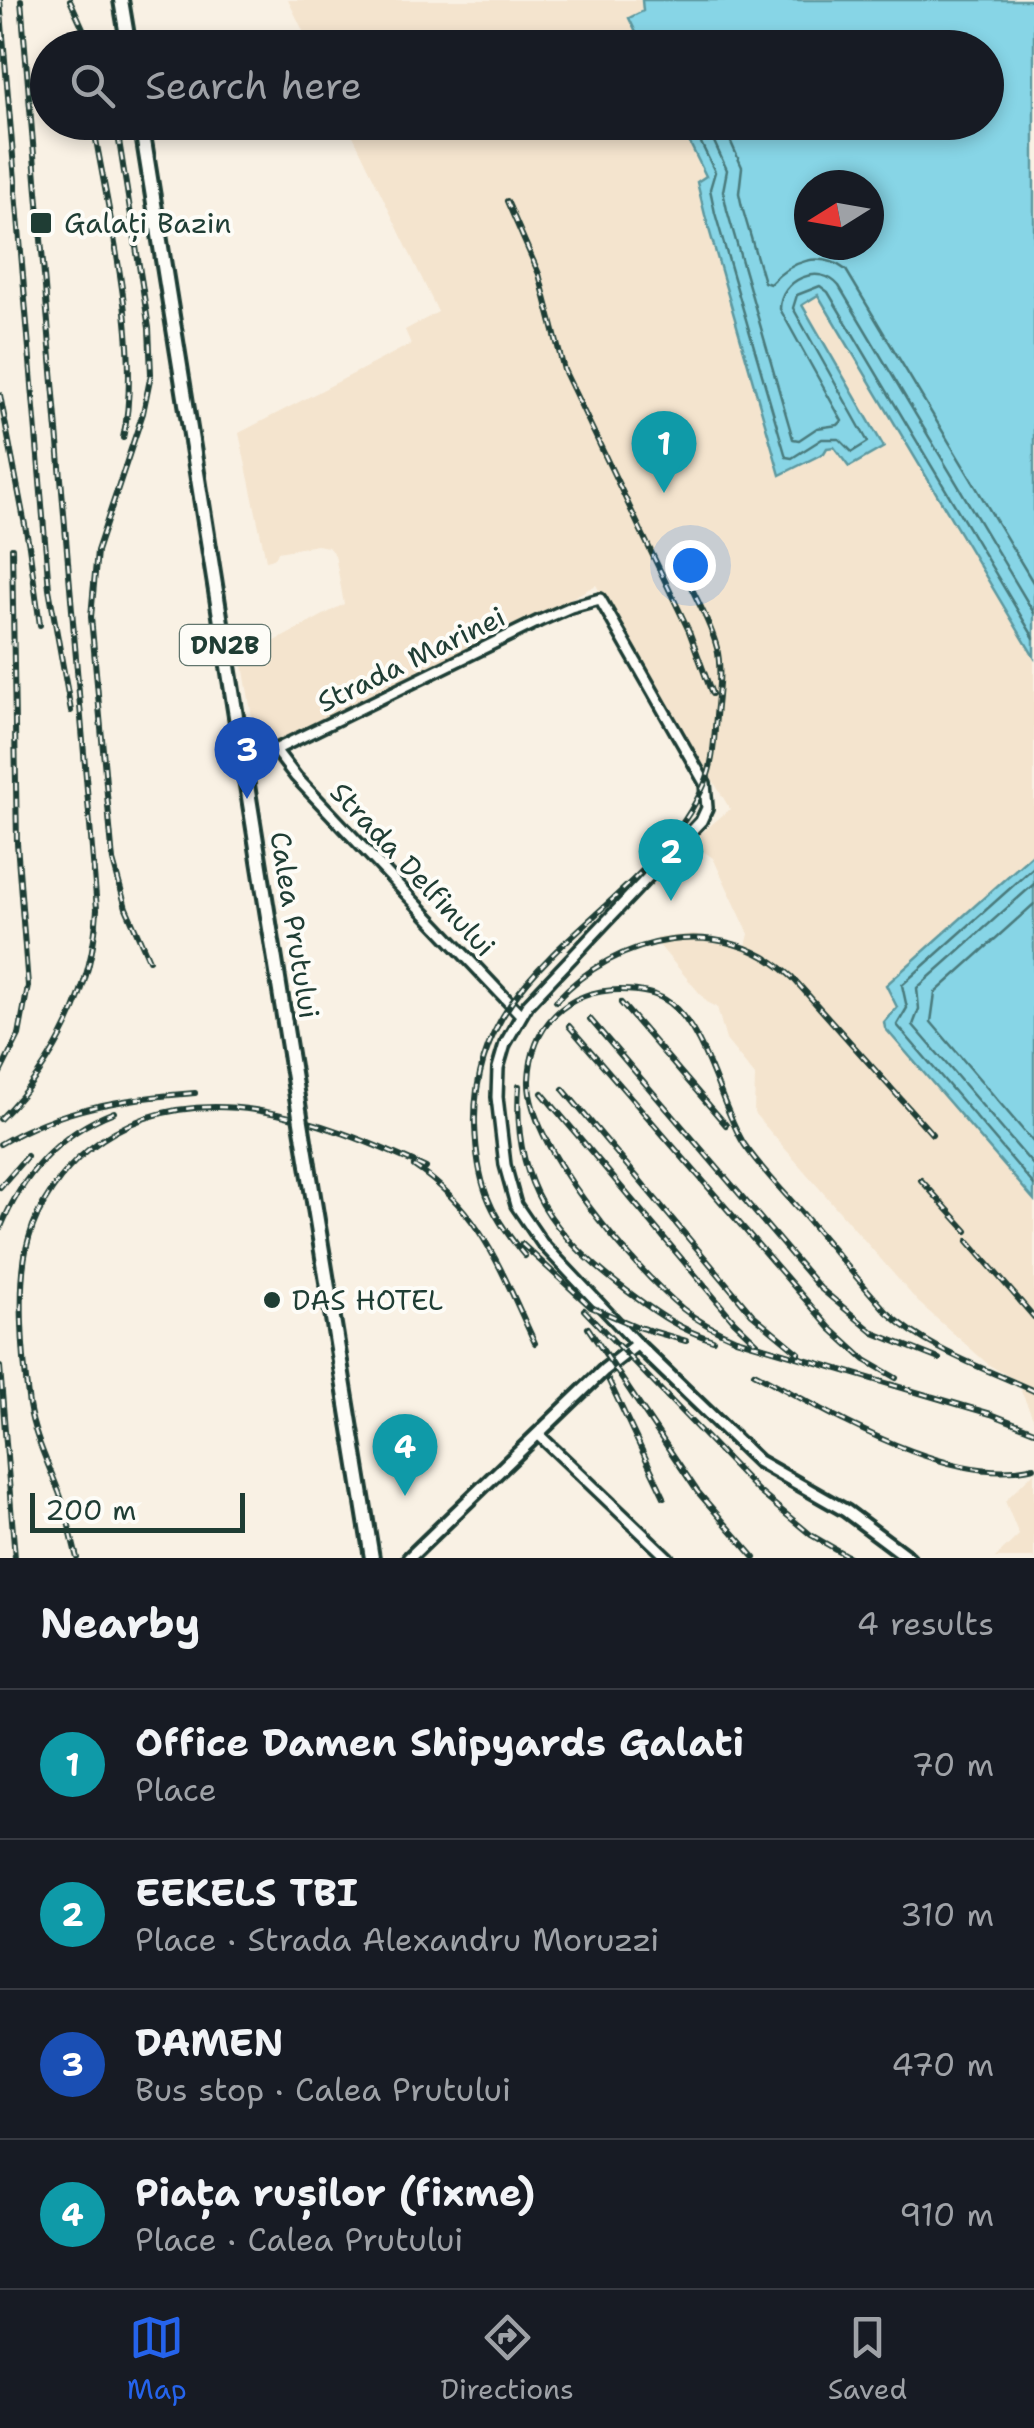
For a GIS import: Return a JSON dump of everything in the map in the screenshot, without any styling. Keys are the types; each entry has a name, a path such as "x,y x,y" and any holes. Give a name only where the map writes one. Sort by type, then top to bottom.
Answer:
{"highway":[{"path":"121,0 125,30"},
{"name":"Calea Prutului","path":"144,140 372,1558"}],"main road":[{"path":"409,1558 604,1370 638,1344 758,1460 846,1511 909,1558"}],"street":[{"name":"Strada Marinei","path":"244,765 540,621 600,599 705,783 708,801 700,821 554,974 521,1015"},
{"name":"Strada Delfinului","path":"276,751 296,778 521,1015"},
{"path":"521,1015 500,1056 497,1084 512,1197 542,1243 638,1344"},
{"path":"539,1435 668,1558"}],"shaded area":[{"path":"288,0 697,0 712,30 303,30"},
{"path":"355,140 765,140 794,225 794,260 806,260 818,295 1034,657 1034,1420 1021,1391 1024,1385 989,1365 918,1302 754,1113 755,1076 726,1040 717,1007 707,1002 658,944 657,938 694,934 746,946 749,934 713,858 693,844 730,809 596,585 514,629 258,752 242,659 344,604 335,555 328,547 317,545 278,552 275,558 266,560 239,433 411,344 405,330 438,312"},
{"path":"1034,1472 1034,1558 995,1558 1019,1535 1005,1501"}],"water":[{"path":"642,0 1034,0 1034,657 818,295 802,305 884,447 849,467 834,447 827,448 780,475 705,215 697,182 706,176 688,140 1004,140 1004,30 635,30 629,18 643,11"},
{"path":"1034,853 1034,1200 885,1028 884,1022 897,1007 886,985"}],"railway":[{"path":"0,0 49,589 71,711"},
{"path":"21,0 30,108"},
{"path":"70,0 84,30"},
{"path":"0,1119 38,1074 68,1023 88,968 97,909 33,140"},
{"path":"96,140 126,324 128,403 123,438"},
{"path":"119,140 149,328 151,374 143,413 97,551 91,617 113,861 126,908 149,960"},
{"path":"507,201 539,274 564,370 689,631 712,694"},
{"path":"0,395 40,625"},
{"path":"0,1073 19,1035 28,986 17,843 12,548"},
{"path":"525,1256 493,1211 478,1164 475,1125 481,1067 501,1019 531,978 644,869 678,829 705,783 713,750 719,665 711,630 687,578"},
{"path":"556,1001 580,979 638,948 670,940 734,944 764,957 792,977 932,1134"},
{"path":"1034,1391 938,1348 887,1312 744,1144 694,1032 670,1003 640,991 601,992 568,1004 544,1028 536,1043 529,1080 533,1107 545,1138 612,1236 683,1309 736,1339 991,1414 1034,1431"},
{"path":"621,1003 726,1125"},
{"path":"590,1019 820,1288 874,1333 939,1359"},
{"path":"569,1026 830,1328 865,1360 896,1378"},
{"path":"519,1086 523,1152 531,1179 558,1227 637,1299 679,1326 713,1340"},
{"path":"563,1089 752,1314 799,1353"},
{"path":"0,1144 70,1113 144,1098 195,1093"},
{"path":"542,1093 734,1321 757,1343"},
{"path":"77,1558 62,1500 31,1416 22,1321 29,1238 45,1201 69,1168 88,1150 128,1125 169,1111 212,1107 256,1110 300,1120 344,1133 426,1168"},
{"path":"0,1229 20,1191 45,1158 76,1132 114,1112"},
{"path":"0,1187 27,1156"},
{"path":"414,1166 438,1184 474,1223 535,1343"},
{"path":"921,1180 967,1231"},
{"path":"968,1241 1034,1317"},
{"path":"522,1244 591,1307 686,1341"},
{"path":"584,1310 757,1490 811,1535 851,1558"},
{"path":"588,1328 697,1491 755,1558"},
{"path":"0,1367 15,1558"},
{"path":"754,1373 853,1425 928,1457 1001,1471 1034,1467"},
{"path":"609,1381 664,1497"}],"place":[{"name":"Galați Bazin","path":"41,223"},
{"name":"Office Damen Shipyards Galati","path":"664,493"},
{"name":"DAMEN","path":"247,799"},
{"name":"EEKELS TBI","path":"671,901"},
{"name":"DAS HOTEL","path":"272,1300"},
{"name":"Piața rușilor (fixme)","path":"405,1496"}]}
